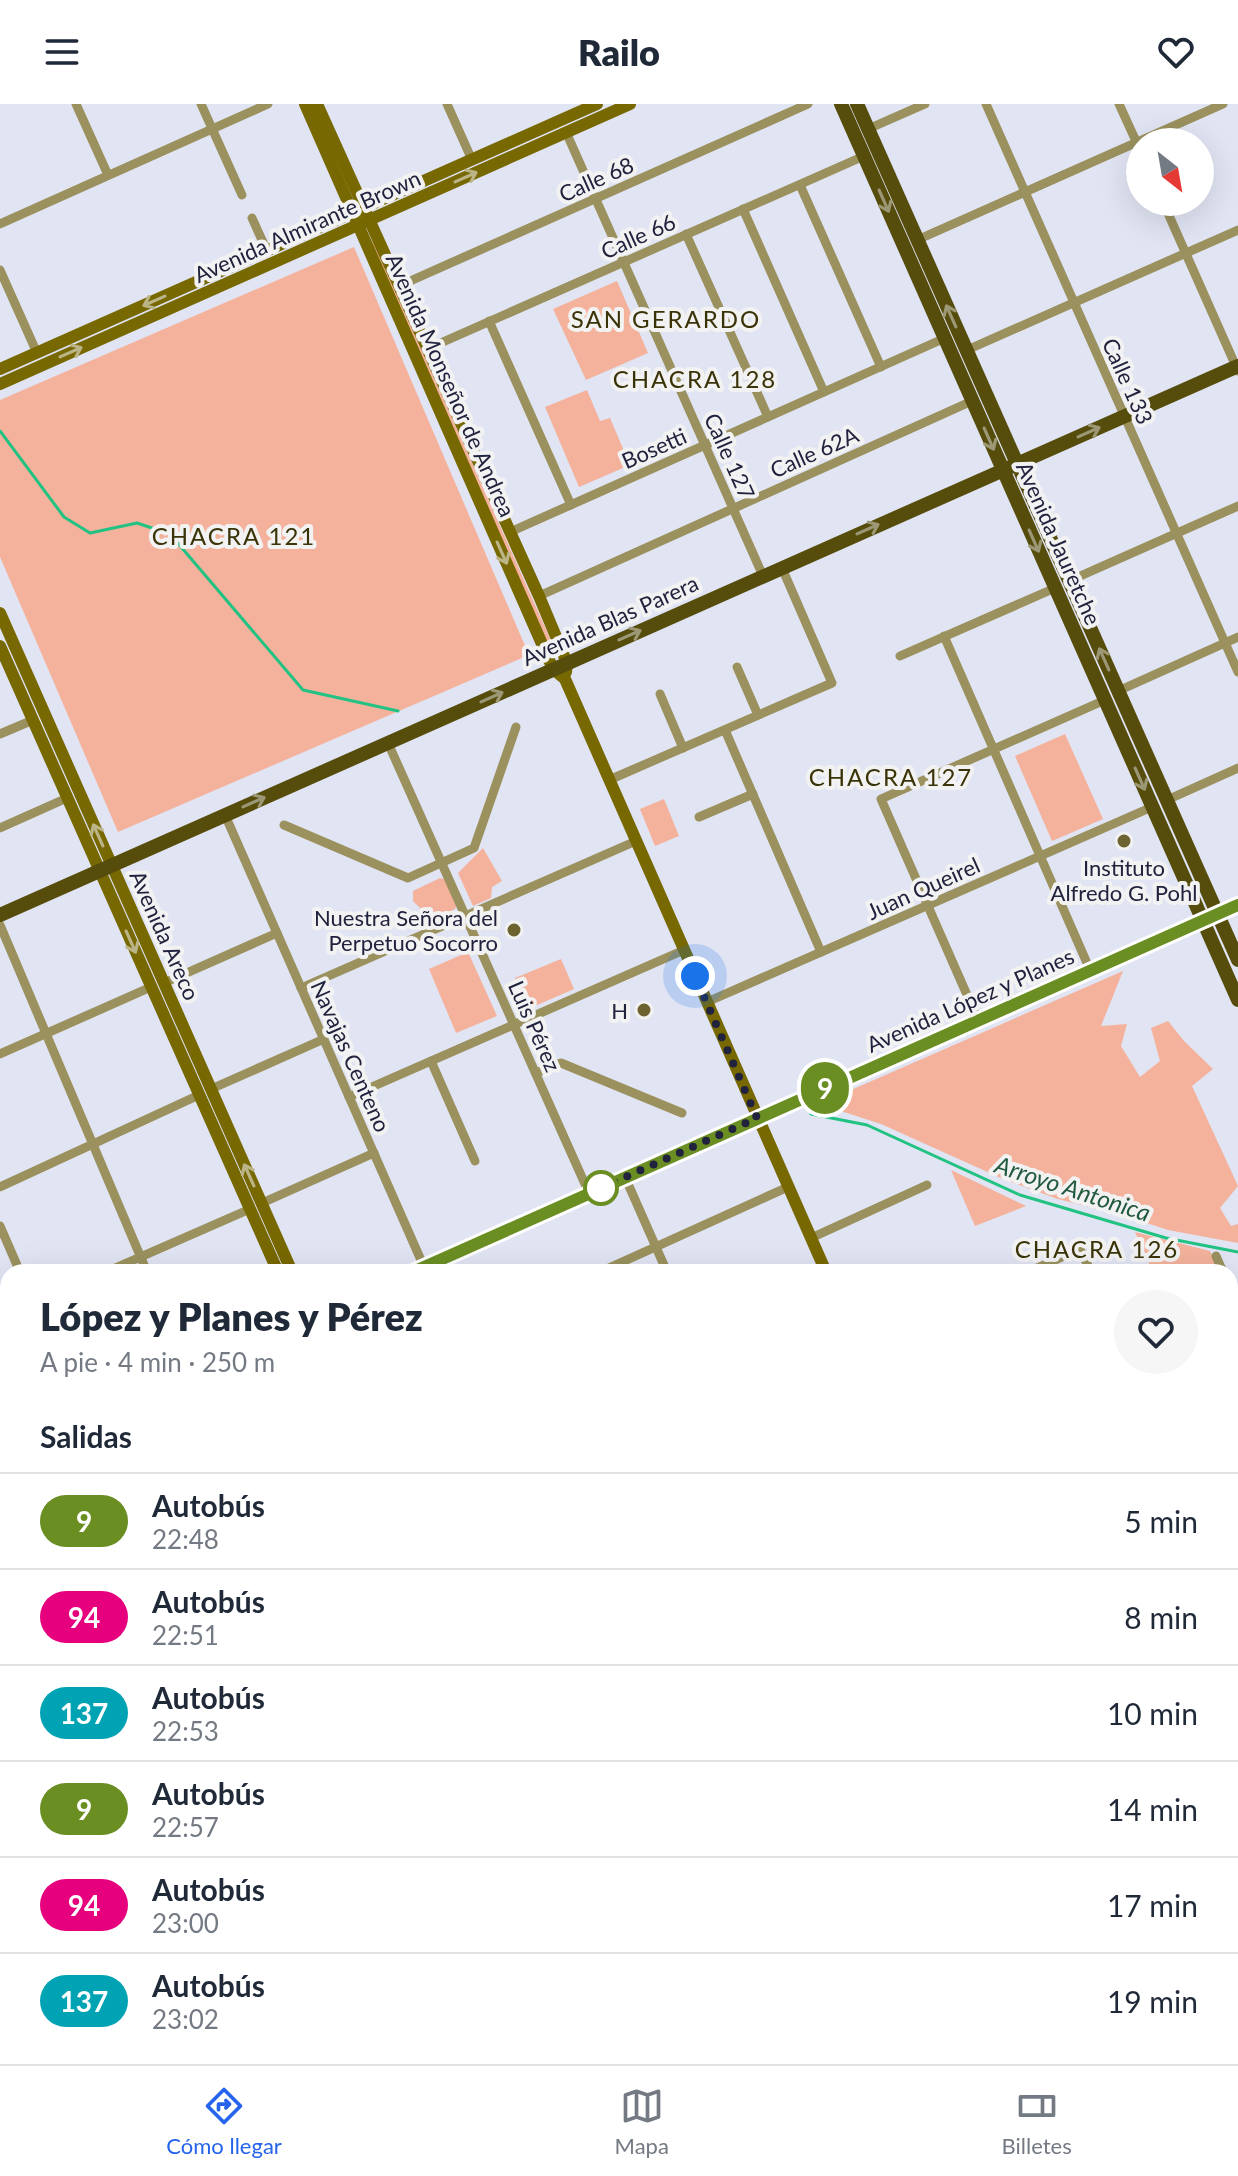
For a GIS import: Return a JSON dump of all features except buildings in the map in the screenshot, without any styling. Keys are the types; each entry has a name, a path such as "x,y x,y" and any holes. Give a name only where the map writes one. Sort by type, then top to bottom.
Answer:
{"main road":[{"name":"Avenida Monseñor de Andrea","path":"305,104 399,286 539,596 562,671"},
{"name":"Avenida Monseñor de Andrea","path":"317,104 361,216 822,1264"},
{"name":"Avenida Almirante Brown","path":"0,384 361,216 583,107 597,104"},
{"name":"Avenida Almirante Brown","path":"0,369 267,251 361,216 630,104"},
{"name":"Avenida Jauretche","path":"841,104 1238,1000"},
{"name":"Avenida Jauretche","path":"857,104 1238,960"},
{"name":"Avenida Blas Parera","path":"0,915 388,743 562,671 763,576 1237,368"},
{"name":"Avenida Areco","path":"0,613 4,649 33,720 67,798 106,868"},
{"name":"Avenida Areco","path":"4,649 106,868 256,1206 288,1264"},
{"name":"Avenida López y Planes","path":"446,1264 589,1193 1238,905"},
{"name":"Avenida Areco","path":"256,1206 275,1264"}],"street":[{"path":"76,104 108,175"},
{"path":"201,104 242,195"},
{"path":"0,224 268,104"},
{"path":"447,104 472,160"},
{"name":"Calle 68","path":"399,286 808,104"},
{"path":"868,129 925,104"},
{"name":"Calle 133","path":"986,104 1238,672"},
{"path":"1119,104 1130,128"},
{"path":"1174,128 1223,104"},
{"name":"Calle 127","path":"566,132 763,576"},
{"path":"917,240 1126,151"},
{"name":"Calle 66","path":"427,349 864,156"},
{"path":"800,185 881,367"},
{"path":"743,209 824,392"},
{"path":"1169,216 1237,368"},
{"path":"252,218 267,251"},
{"path":"967,350 1238,230"},
{"path":"686,234 768,417"},
{"path":"0,270 37,353"},
{"path":"489,321 571,505"},
{"name":"Bosetti","path":"510,532 945,338"},
{"name":"Calle 62A","path":"539,596 972,401"},
{"path":"1069,581 1238,506"},
{"path":"609,780 832,683 782,568"},
{"path":"900,656 1055,588"},
{"path":"944,636 1090,970"},
{"path":"1118,691 1238,637"},
{"path":"737,667 758,715"},
{"path":"660,694 683,748"},
{"path":"978,1020 881,799 1105,700"},
{"path":"0,734 33,720"},
{"path":"284,825 408,878 474,848 516,727"},
{"path":"725,730 821,952"},
{"name":"Luis Pérez","path":"388,743 589,1193"},
{"path":"1167,800 1238,768"},
{"path":"699,817 753,794"},
{"path":"0,828 67,798"},
{"name":"Juan Queirel","path":"707,1002 1152,807"},
{"name":"Navajas Centeno","path":"225,815 374,1153 417,1264"},
{"path":"301,988 636,841"},
{"path":"0,925 144,1264"},
{"path":"0,1054 277,933"},
{"path":"349,1097 684,950"},
{"path":"0,1187 324,1039"},
{"path":"431,1061 475,1161"},
{"path":"536,1073 561,1063 682,1113"},
{"path":"125,1264 374,1153"},
{"path":"625,1177 663,1264"},
{"path":"811,1238 927,1185"},
{"path":"618,1264 788,1187"},
{"path":"0,1226 17,1264"},
{"path":"1046,1264 1080,1249 1087,1264"},
{"path":"1216,1256 1220,1264"}],"shaded area":[{"path":"374,242 555,650 551,652 370,244"},
{"path":"354,247 529,655 118,832 0,557 0,400"},
{"path":"617,281 648,353 586,380 553,309"},
{"path":"587,390 600,421 610,418 630,465 579,487 545,407"},
{"path":"1065,734 1103,819 1052,841 1015,756"},
{"path":"664,799 679,836 655,846 640,809"},
{"path":"483,848 502,881 492,887 491,898 473,906 458,873"},
{"path":"444,879 458,904 455,909 436,919 413,901 413,891"},
{"path":"468,952 497,1016 456,1033 429,969"},
{"path":"561,959 574,989 528,1009 515,978"},
{"path":"1123,971 1101,1026 1127,1024 1121,1046 1140,1077 1160,1061 1151,1028 1168,1021 1213,1069 1192,1086 1238,1186 1220,1208 1231,1226 1238,1224 1238,1243 1168,1230 1058,1199 1003,1179 881,1124 819,1104"},
{"path":"951,1170 1026,1206 975,1226"},
{"path":"1135,1232 1210,1251 1216,1264 1149,1264"}],"waterway":[{"name":"Arroyo Antonica","path":"0,431 64,517 90,533 137,523 170,534 303,690 398,711"},
{"name":"Arroyo Antonica","path":"811,1114 867,1125 1020,1195 1166,1238 1238,1252"}],"bus line":[{"name":"9","path":"431,1264 1238,905"}],"place":[{"name":"Instituto Alfredo G. Pohl","path":"1124,841"},
{"name":"Nuestra Señora del Perpetuo Socorro","path":"514,930"},
{"name":"H","path":"644,1010"}],"district":[{"name":"SAN GERARDO","path":"666,318"},
{"name":"CHACRA 128","path":"695,378"},
{"name":"CHACRA 121","path":"234,535"},
{"name":"CHACRA 127","path":"891,776"},
{"name":"CHACRA 126","path":"1097,1248"}],"route":[{"path":"601,1188 757,1118 695,976"}]}
